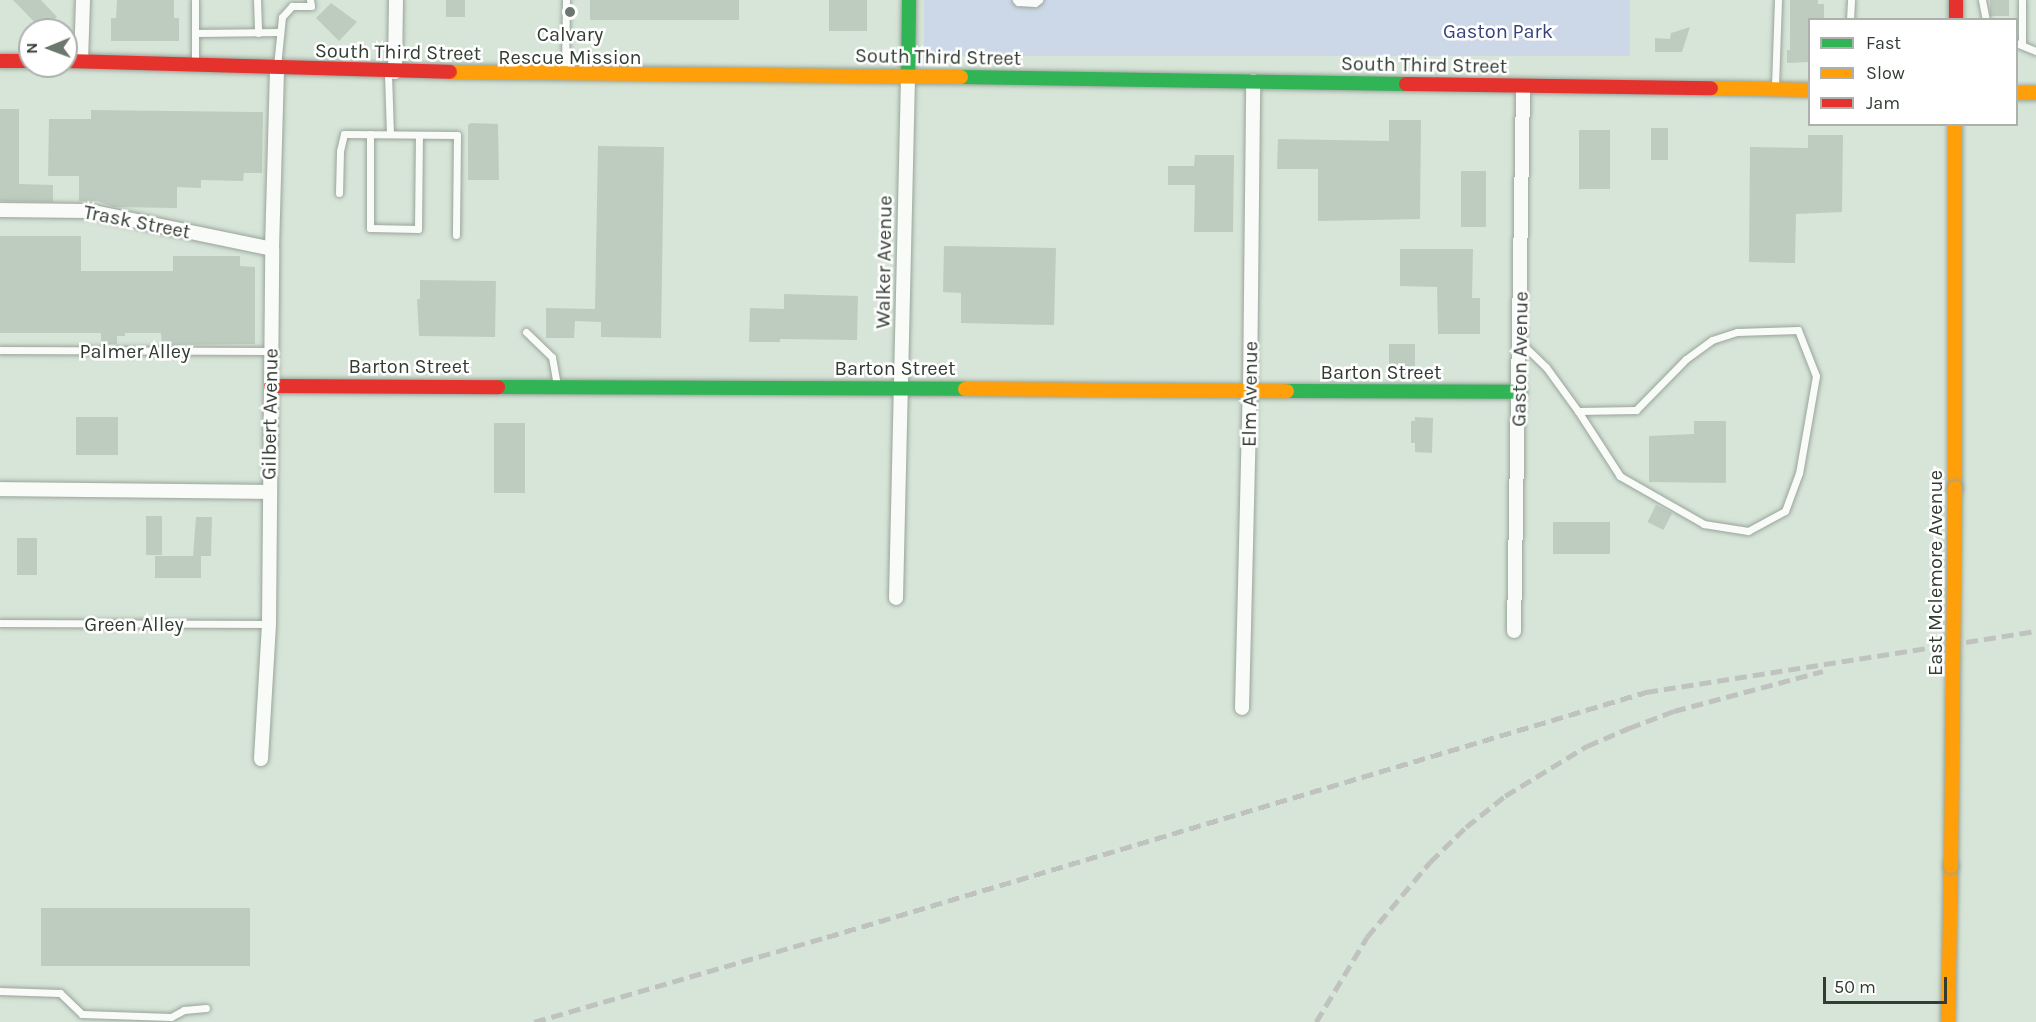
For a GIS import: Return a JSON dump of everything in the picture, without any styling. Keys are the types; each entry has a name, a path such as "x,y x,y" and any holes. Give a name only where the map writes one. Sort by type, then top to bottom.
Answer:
{"main road":[{"name":"Walker Avenue","path":"908,76 909,0"},
{"path":"1956,0 1956,18"},
{"path":"0,61 18,61"},
{"name":"South Third Street","path":"81,61 392,72 908,76 1808,90"},
{"path":"2018,93 2036,93"},
{"name":"East Mclemore Avenue","path":"1948,1022 1955,488 1955,126"},
{"name":"Barton Street","path":"271,386 901,387 1520,392"}],"street":[{"path":"81,61 82,0"},
{"path":"392,72 396,0"},
{"name":"Gilbert Avenue","path":"261,759 269,624 272,249 277,68"},
{"name":"Walker Avenue","path":"896,597 908,76"},
{"name":"Elm Avenue","path":"1242,708 1250,390 1253,81"},
{"name":"Gaston Avenue","path":"1514,631 1520,392 1523,86"},
{"name":"Trask Street","path":"0,210 89,211 272,249"},
{"path":"0,489 269,492"}],"lane":[{"path":"195,0 195,66"},
{"path":"257,0 258,33"},
{"path":"277,68 282,17 292,6 311,6 310,0"},
{"path":"566,0 566,73"},
{"path":"1016,0 1035,3 1039,0"},
{"path":"1775,89 1778,0"},
{"path":"1850,18 1851,0"},
{"path":"1982,0 1986,18"},
{"path":"2022,0 2019,44 2036,51"},
{"path":"195,33 279,32"},
{"path":"390,134 392,72"},
{"path":"370,134 370,228 418,229 419,135"},
{"path":"339,193 340,151 344,135 457,135 456,235"},
{"path":"1520,342 1546,367 1620,476 1704,524 1748,531 1785,511 1799,473 1816,376 1797,330 1737,332 1712,340 1686,359 1636,410 1578,411"},
{"path":"526,332 552,357 557,371 557,386"},
{"name":"Palmer Alley","path":"0,350 271,351"},
{"name":"Green Alley","path":"0,623 269,624"},
{"path":"0,991 60,993 82,1014 171,1017 184,1010 206,1008"}],"green space":[{"name":"Gaston Park","path":"924,0 1630,0 1630,56 924,56"}],"building":[{"path":"13,0 41,0 57,17 56,18 30,18"},
{"path":"117,0 174,0 174,18 179,18 179,41 111,41 111,18 116,18"},
{"path":"446,0 465,0 465,17 446,17"},
{"path":"590,0 739,0 739,20 590,20"},
{"path":"829,0 867,0 867,31 829,31"},
{"path":"1790,0 1818,0 1818,4 1824,4 1824,18 1808,18 1808,62 1787,63 1787,50 1790,50"},
{"path":"1990,0 2009,0 2009,16 1990,16"},
{"path":"331,3 357,22 339,41 316,18"},
{"path":"1690,27 1682,52 1655,52 1655,38 1670,39 1671,33"},
{"path":"0,109 19,109 19,184 53,185 53,202 0,201"},
{"path":"91,110 263,112 262,173 244,173 243,181 201,180 201,188 177,187 177,208 114,207 97,201 79,201 79,176 48,176 49,119 91,119"},
{"path":"1389,120 1421,120 1420,219 1318,221 1318,169 1277,169 1278,139 1389,141"},
{"path":"471,123 498,124 499,180 468,180 468,125"},
{"path":"1651,128 1668,128 1668,160 1651,160"},
{"path":"1579,130 1610,130 1610,189 1579,189"},
{"path":"1808,135 1843,135 1842,212 1796,214 1795,263 1749,262 1750,147 1808,148"},
{"path":"598,146 664,147 661,338 601,337 601,322 575,321 574,338 546,338 546,308 595,309"},
{"path":"1195,155 1234,155 1233,232 1194,232 1195,185 1168,185 1168,166 1194,166"},
{"path":"1461,171 1486,171 1486,227 1461,227"},
{"path":"0,236 81,236 81,271 173,271 173,256 240,256 240,266 255,267 255,344 162,345 161,333 125,333 125,336 117,336 117,344 101,344 101,333 0,333"},
{"path":"944,246 1056,248 1054,325 961,323 961,293 943,292"},
{"path":"1400,249 1473,249 1472,298 1480,298 1480,334 1438,334 1437,287 1400,286"},
{"path":"420,280 496,281 495,337 419,336 417,299 420,299"},
{"path":"784,294 858,296 857,340 780,339 780,342 749,342 750,308 784,309"},
{"path":"1389,344 1415,344 1415,375 1389,375"},
{"path":"76,417 118,417 118,455 76,455"},
{"path":"1415,417 1433,418 1432,453 1415,452 1415,443 1411,443 1411,421 1415,421"},
{"path":"1694,421 1726,421 1726,483 1649,482 1649,436 1694,434"},
{"path":"494,423 525,423 525,493 494,493"},
{"path":"1656,505 1672,513 1663,530 1647,522"},
{"path":"146,516 162,516 162,555 146,555"},
{"path":"196,517 212,517 211,556 201,556 201,578 155,578 155,556 193,556"},
{"path":"1553,522 1610,522 1610,554 1553,554"},
{"path":"17,538 37,538 37,575 17,575"},
{"path":"41,908 250,908 250,966 41,966"}],"railway":[{"path":"534,1022 827,937 1646,692 2036,631"},
{"path":"1316,1022 1367,937 1430,862 1466,827 1505,796 1587,746 1629,728 1674,711 1823,671"}],"traffic: fast":[{"path":"908,76 909,0"},
{"path":"961,77 1406,84"},
{"path":"498,387 965,389"},
{"path":"1287,391 1520,392"}],"traffic: slow":[{"path":"450,72 961,77"},
{"path":"1711,88 1808,90"},
{"path":"2018,93 2036,93"},
{"path":"1955,126 1955,488"},
{"path":"965,389 1287,391"},
{"path":"1951,866 1955,488"},
{"path":"1948,1022 1951,866"}],"traffic: jam":[{"path":"1956,0 1956,18"},
{"path":"0,61 18,61"},
{"path":"78,61 450,72"},
{"path":"1406,84 1711,88"},
{"path":"271,386 498,387"}],"place":[{"name":"Calvary Rescue Mission","path":"570,12"}]}
